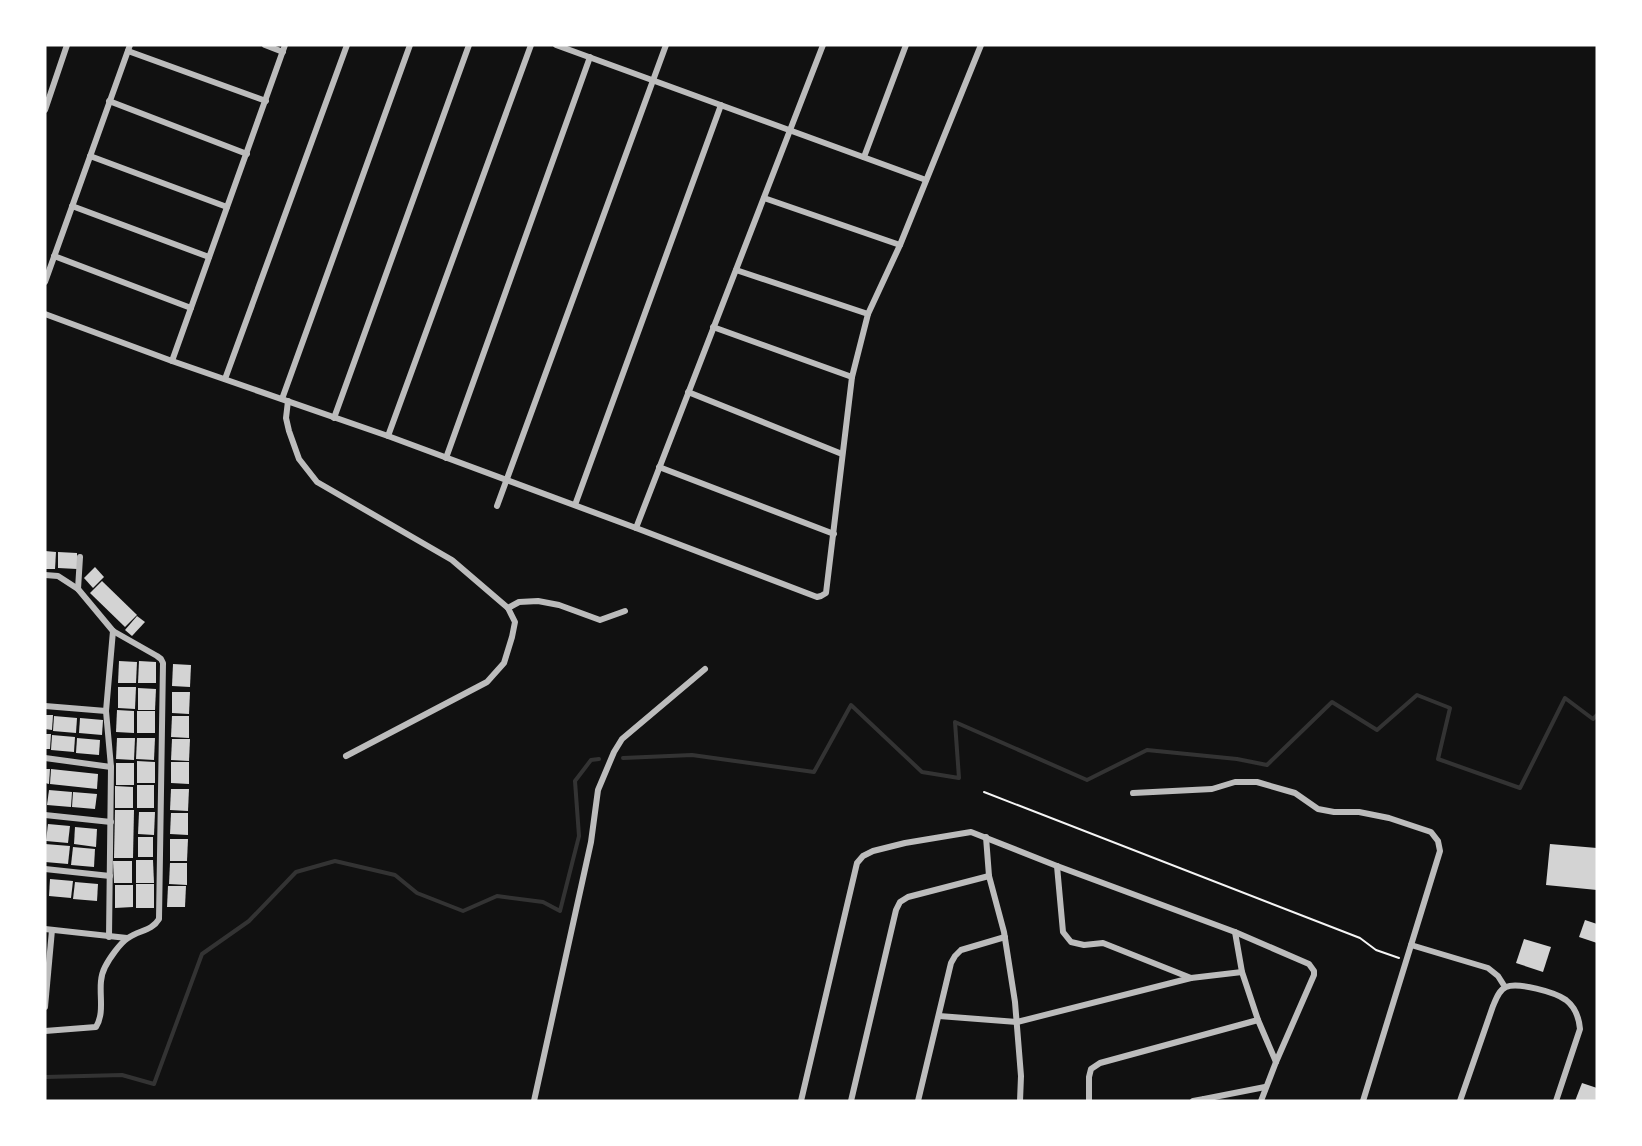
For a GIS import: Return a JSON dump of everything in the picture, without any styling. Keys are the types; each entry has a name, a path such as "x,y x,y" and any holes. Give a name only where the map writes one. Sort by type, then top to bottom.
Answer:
{"street":[{"path":"45,110 68,45"},
{"path":"172,361 284,48 265,45"},
{"path":"225,379 347,45"},
{"path":"346,756 487,682 504,663 513,637 514,622 508,608 452,560 317,482 298,459 286,418 285,400 410,45"},
{"path":"334,418 469,45"},
{"path":"388,436 531,45"},
{"path":"556,45 926,180"},
{"path":"497,506 666,45"},
{"path":"636,528 823,45"},
{"path":"864,157 906,45"},
{"path":"45,314 388,436 817,597 821,596 826,593 852,377 868,314 900,245 981,45"},
{"path":"45,282 129,48 266,101"},
{"path":"446,458 590,57"},
{"path":"109,102 247,154"},
{"path":"575,505 721,105"},
{"path":"90,156 227,207"},
{"path":"764,198 900,245"},
{"path":"72,206 209,257"},
{"path":"54,256 191,308"},
{"path":"736,270 868,314"},
{"path":"713,327 852,377"},
{"path":"688,392 842,454"},
{"path":"659,467 834,534"},
{"path":"78,589 80,557"},
{"path":"45,575 58,576 78,589 113,631 158,656 163,663 159,919 153,927 127,938 49,930 45,1007"},
{"path":"508,608 519,602 538,601 559,605 600,620 626,611"},
{"path":"109,937 111,767 106,711 113,631"},
{"path":"534,1101 591,842 598,790 622,739 705,669"},
{"path":"45,706 106,711"},
{"path":"45,758 111,767"},
{"path":"1133,793 1212,789 1234,782 1257,782 1295,792 1318,809 1334,812 1359,812 1389,818 1431,832 1438,841 1440,851 1363,1101"},
{"path":"45,815 111,822"},
{"path":"801,1101 857,863 863,856 873,851 970,832 1235,932 1306,962 1314,971 1314,975 1261,1101"},
{"path":"986,837 989,876 1005,938 1016,1002 1021,1076 1020,1101"},
{"path":"1057,866 1063,932 1071,942 1084,945 1103,943 1191,978"},
{"path":"45,869 110,876"},
{"path":"851,1101 886,950 900,902 908,897 989,876"},
{"path":"1235,932 1242,972 1258,1020 1276,1062"},
{"path":"45,1031 96,1027 101,1015 99,985 103,970 127,938"},
{"path":"918,1101 951,963 961,950 1005,938"},
{"path":"1411,945 1488,968 1498,975 1505,987"},
{"path":"939,1016 1017,1022 1191,978 1242,972"},
{"path":"1460,1101 1498,994 1505,987 1517,985 1540,989 1565,999 1579,1017 1580,1029 1556,1101"},
{"path":"1089,1101 1091,1069 1100,1063 1258,1020"},
{"path":"1193,1101 1265,1087"}],"path":[{"path":"984,792 1360,938 1376,950 1406,960"}],"building":[{"path":"45,551 56,552 55,569 45,569"},
{"path":"58,552 77,553 77,569 58,568"},
{"path":"95,567 104,577 93,588 84,578"},
{"path":"102,581 137,615 125,627 90,593"},
{"path":"137,616 145,622 132,636 125,630"},
{"path":"119,661 137,662 136,683 118,683"},
{"path":"139,661 156,662 156,683 138,683"},
{"path":"173,664 191,665 190,687 172,686"},
{"path":"118,687 136,687 135,709 118,708"},
{"path":"138,688 156,689 155,710 138,710"},
{"path":"172,692 190,692 189,714 172,713"},
{"path":"117,710 134,711 134,733 116,732"},
{"path":"137,711 155,711 155,733 137,733"},
{"path":"45,715 53,715 52,730 45,729"},
{"path":"54,716 77,718 76,733 53,731"},
{"path":"172,716 189,716 189,738 171,737"},
{"path":"80,718 103,720 102,735 79,733"},
{"path":"45,734 51,734 50,749 45,749"},
{"path":"52,735 75,737 74,752 51,750"},
{"path":"77,738 100,740 99,755 76,753"},
{"path":"117,738 135,738 134,760 116,759"},
{"path":"137,738 155,738 154,760 136,759"},
{"path":"172,739 190,739 189,761 171,760"},
{"path":"137,761 155,762 155,783 137,783"},
{"path":"171,762 189,762 189,784 171,783"},
{"path":"116,763 134,763 134,785 116,785"},
{"path":"45,769 50,769 49,784 45,783"},
{"path":"51,769 98,774 97,789 50,784"},
{"path":"137,785 154,785 154,808 137,808"},
{"path":"115,786 133,787 133,808 115,808"},
{"path":"171,789 189,789 188,811 170,810"},
{"path":"49,790 72,792 71,807 47,805"},
{"path":"73,792 97,794 95,809 72,807"},
{"path":"115,810 134,810 133,858 114,858"},
{"path":"139,812 155,812 154,835 138,834"},
{"path":"171,813 188,813 188,835 170,834"},
{"path":"48,824 70,826 68,843 46,841"},
{"path":"75,827 97,829 96,847 74,844"},
{"path":"138,837 153,837 153,857 138,857"},
{"path":"170,839 188,839 187,861 170,861"},
{"path":"45,844 70,846 68,864 45,862"},
{"path":"1550,844 1597,848 1597,890 1546,885"},
{"path":"73,847 95,849 94,867 71,865"},
{"path":"136,860 153,860 154,883 136,883"},
{"path":"113,861 132,861 132,883 114,883"},
{"path":"170,863 187,863 187,885 169,884"},
{"path":"50,879 73,881 71,898 49,896"},
{"path":"75,882 98,884 97,901 73,899"},
{"path":"136,884 154,884 154,908 136,908"},
{"path":"115,885 133,885 133,907 115,908"},
{"path":"168,886 186,886 185,907 167,907"},
{"path":"1585,920 1597,924 1597,943 1579,937"},
{"path":"1524,939 1551,947 1543,972 1516,963"},
{"path":"1582,1083 1597,1088 1597,1101 1575,1101"}],"waterway":[{"path":"623,758 692,755 814,772 851,705 922,772 959,778 955,722 1087,780 1147,750 1237,759 1267,765 1332,702 1377,730 1417,695 1450,708 1438,759 1520,788 1565,698 1593,719 1597,715"},
{"path":"45,1077 122,1075 154,1084 202,954 249,921 296,872 335,861 395,875 417,893 463,911 497,896 543,902 560,911 579,836 575,781 591,760 599,759"}]}
